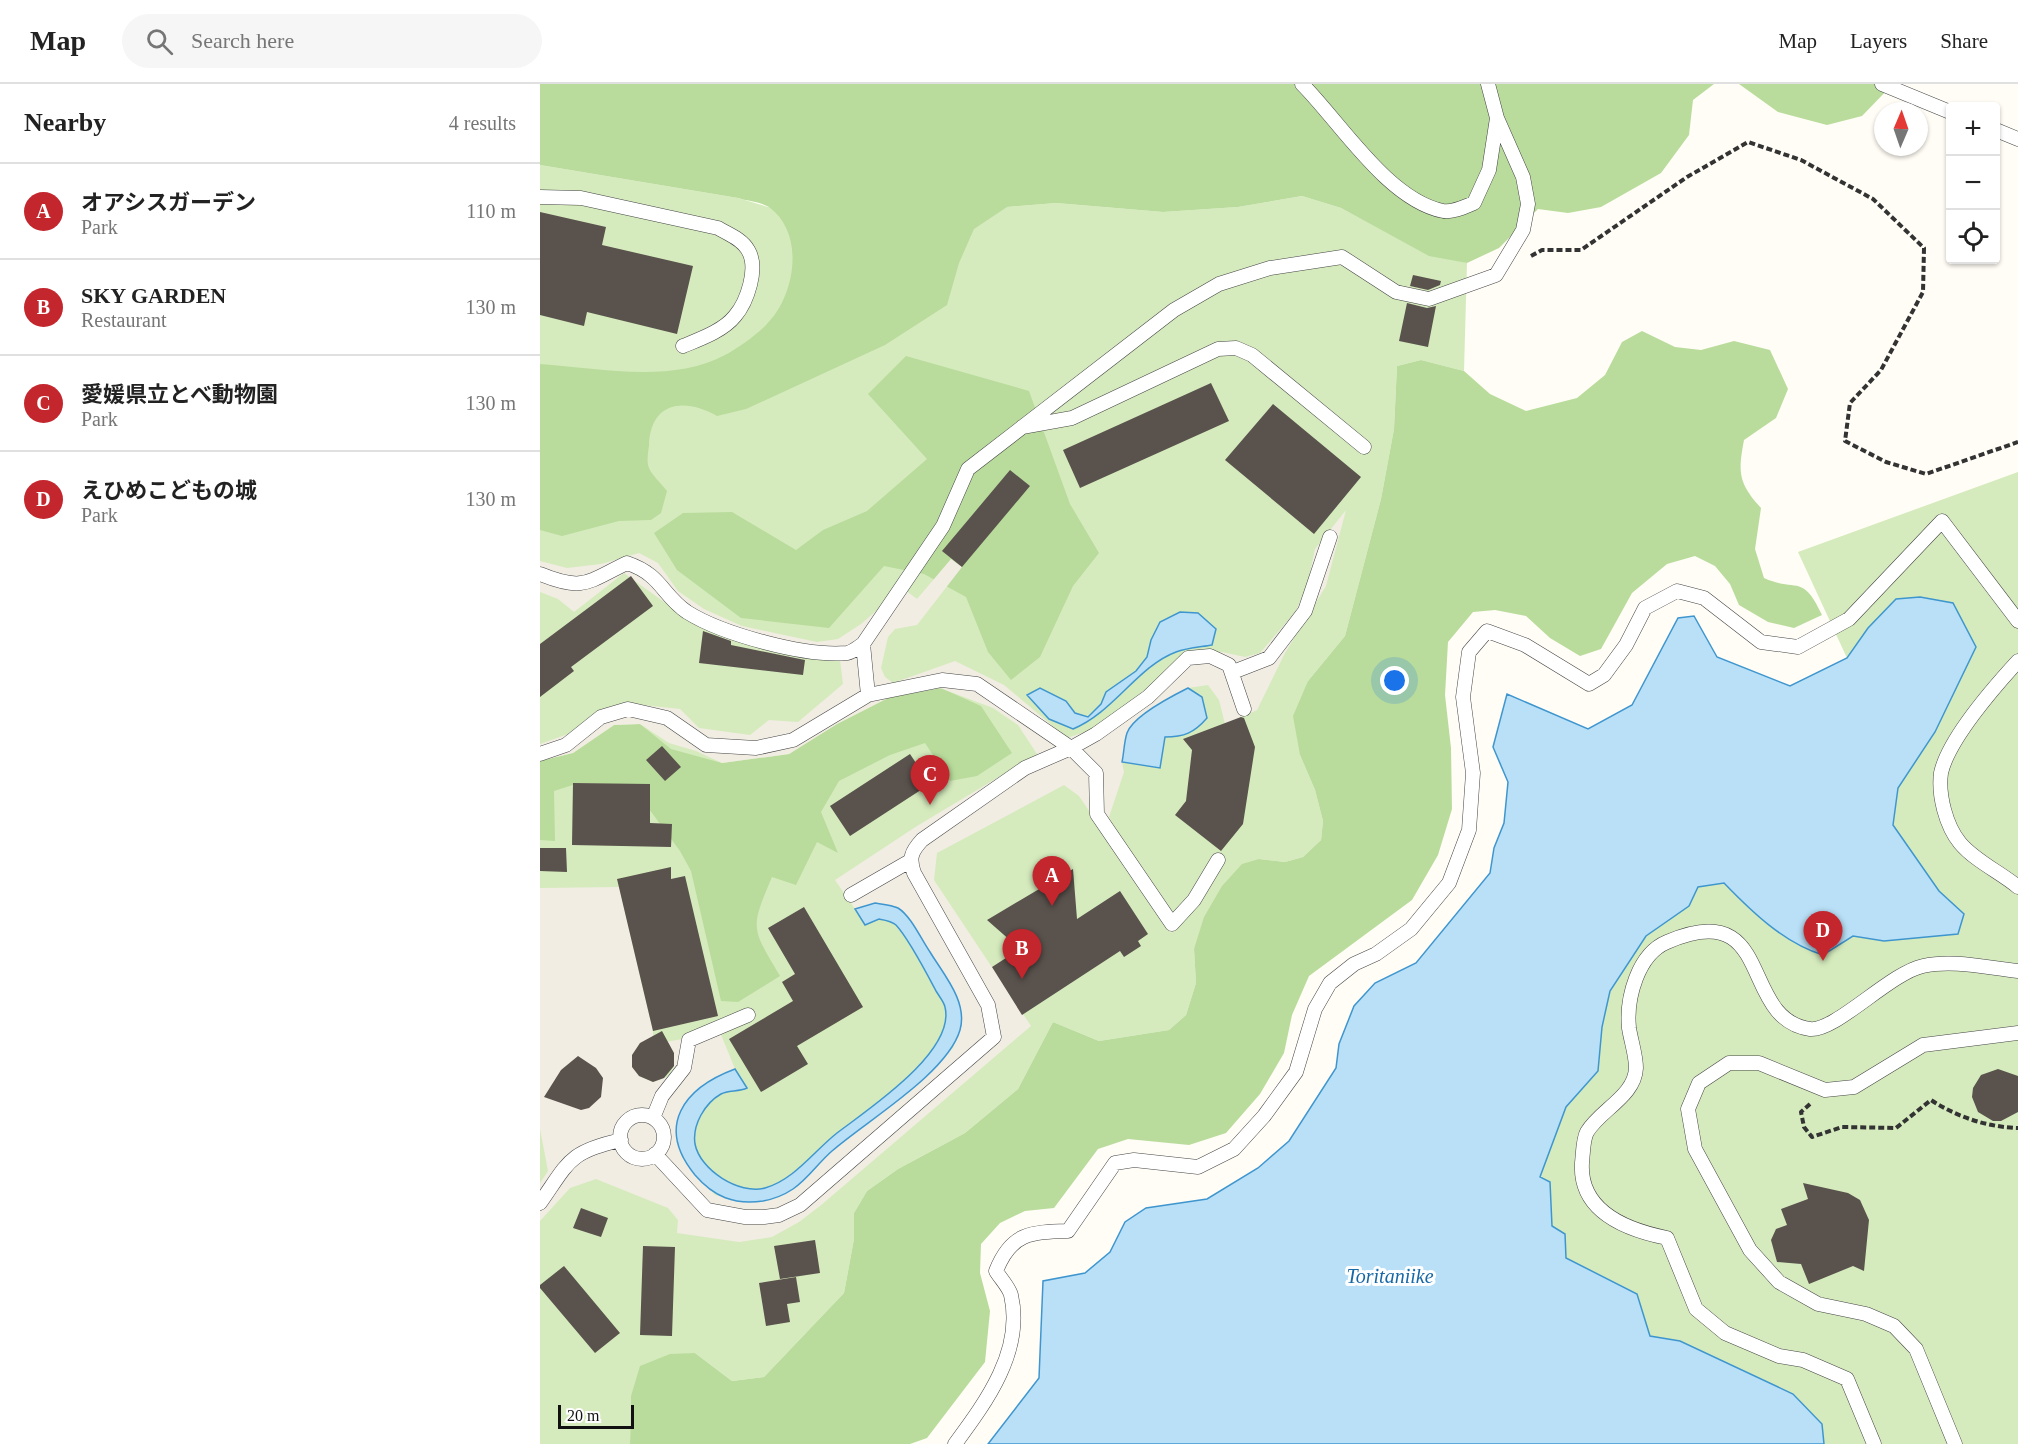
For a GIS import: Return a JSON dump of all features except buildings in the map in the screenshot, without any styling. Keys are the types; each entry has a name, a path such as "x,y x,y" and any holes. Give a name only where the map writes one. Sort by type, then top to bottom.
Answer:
{"lane":[{"path":"1302,84 1323,105 1361,152 1404,194 1445,212 1474,203 1489,170 1497,118"},
{"path":"540,574 562,583 581,585 627,563 649,573 685,610 717,629 788,646 850,653 863,644 943,526 968,469 1174,310 1219,284 1270,267 1342,257 1396,292 1429,299 1496,275 1522,230 1528,204 1523,177 1497,118 1488,84"},
{"path":"1882,84 1946,109"},
{"path":"2000,132 2018,139"},
{"path":"540,197 581,198 718,228 736,238 748,251 752,266 745,300 735,317 720,329 682,346"},
{"path":"1020,427 1072,418 1218,349 1236,348 1266,364 1364,447"},
{"path":"955,1444 1003,1371 1012,1325 1011,1294 996,1271 1003,1252 1021,1236 1068,1230 1115,1163 1134,1160 1198,1167 1234,1149 1264,1116 1296,1072 1315,1010 1330,983 1354,964 1377,954 1411,928 1449,883 1470,830 1473,773 1463,697 1469,652 1487,631 1525,645 1589,684 1604,675 1626,645 1645,608 1677,591 1704,598 1761,642 1798,647 1849,619 1942,521 2018,621"},
{"path":"1233,672 1269,658 1305,611 1330,537"},
{"path":"863,644 868,695"},
{"path":"655,1154 707,1210 745,1217 779,1215 800,1205 994,1037 988,1005 910,861 913,850 921,840 1025,768 1071,748 1096,734 1148,697 1188,658 1209,656 1229,665 1244,709"},
{"path":"2018,661 1973,716 1949,753 1941,774 1946,819 1960,843 2018,887"},
{"path":"540,754 566,745 601,717 628,709 667,718 706,745 756,748 793,740 868,695 942,680 977,684 1071,748 1096,773 1097,814 1172,924 1194,900 1218,860"},
{"path":"851,895 910,861"},
{"path":"1874,1444 1847,1379 1803,1360 1779,1356 1725,1333 1696,1309 1668,1238 1618,1224 1588,1196 1581,1175 1587,1132 1631,1084 1636,1069 1629,1026 1632,993 1641,968 1652,950 1667,942 1710,932 1729,935 1742,944 1782,1018 1797,1026 1813,1030 1831,1024 1890,981 1922,966 1945,964 2018,971"},
{"path":"653,1118 662,1096 684,1068 689,1040 748,1014"},
{"path":"1955,1444 1916,1349 1894,1326 1866,1314 1818,1304 1779,1282 1750,1250 1695,1149 1688,1109 1699,1083 1729,1063 1759,1063 1825,1090 1854,1087 1923,1046 1964,1038 2018,1033"},
{"path":"645,1115 653,1118 663,1133 662,1146 655,1154 645,1158 631,1155 621,1140 621,1129 631,1118 645,1115"},
{"path":"540,1203 574,1156 598,1145 621,1140"}],"path":[{"path":"1496,275 1542,250 1581,250 1687,177 1748,142 1800,160 1873,199 1924,248 1923,292 1881,370 1850,403 1845,441 1886,462 1926,474 2018,442"},
{"path":"1825,1090 1801,1112 1804,1127 1812,1137 1842,1127 1896,1128 1931,1100 1952,1114 1997,1127 2018,1128"}],"green space":[{"path":"540,84 1714,84 1693,100 1689,135 1661,173 1601,207 1568,213 1538,209 1499,248 1467,263 1429,256 1341,208 1302,196 1238,207 1163,212 1056,203 1007,207 974,229 959,263 947,305 885,345 746,409 717,416 693,406 671,407 662,412 655,420 651,431 648,458 651,472 667,491 661,513 651,520 619,521 562,536 540,530 540,364 610,371 658,372 704,364 725,355 757,333 776,313 784,299 789,282 792,249 781,219 769,207 762,204 540,165"},
{"path":"1739,84 1893,84 1862,116 1827,125 1778,112"},
{"path":"540,165 738,198 768,207 1007,207 1056,203 1163,212 1238,207 1302,196 1341,208 1421,251 1467,263 1464,371 1421,360 1397,366 1394,429 1381,499 1345,636 1308,681 1300,755 1315,790 1323,821 1321,840 1303,857 1285,862 1259,859 1194,949 1196,983 1186,1015 1169,1030 1099,1041 1053,1022 1018,1089 965,1133 898,1169 867,1191 854,1213 854,1239 844,1293 764,1377 732,1381 695,1353 631,1396 630,1444 540,1444"},
{"path":"1642,331 1675,347 1701,350 1734,341 1770,350 1788,389 1776,418 1744,440 1741,461 1742,477 1748,491 1761,508 1755,549 1764,578 1804,588 1822,615 1794,628 1768,622 1739,605 1730,584 1715,566 1695,556 1667,564 1632,593 1601,649 1580,656 1550,638 1526,616 1495,610 1473,612 1448,642 1445,695 1451,748 1452,809 1438,855 1412,900 1309,976 1292,1015 1284,1053 1260,1094 1226,1133 1189,1145 1128,1139 1098,1149 1054,1208 1025,1211 1000,1223 981,1244 980,1273 990,1311 985,1362 927,1438 910,1444 630,1444 631,1396 640,1366 670,1354 695,1353 732,1381 764,1377 844,1293 854,1239 854,1213 867,1191 898,1169 965,1133 1018,1089 1053,1022 1099,1041 1169,1030 1186,1015 1196,983 1194,949 1204,917 1222,886 1242,864 1259,859 1285,862 1303,857 1321,840 1323,821 1315,790 1300,755 1293,716 1308,681 1345,636 1381,499 1394,429 1397,366 1421,360 1464,371 1490,394 1526,411 1577,398 1605,375 1622,342"},
{"path":"906,356 1029,391 1070,504 1099,553 1073,586 1040,657 1011,680 988,652 966,597 924,574 884,566 829,628 741,618 677,570 654,533 683,513 732,512 796,550 823,530 867,511 927,459 868,394"},
{"path":"2018,472 2018,1444 1824,1444 1822,1424 1680,1341 1650,1336 1637,1294 1566,1258 1565,1234 1552,1226 1550,1182 1540,1177 1566,1107 1598,1071 1602,1027 1610,992 1646,936 1689,906 1698,887 1724,883 1749,908 1884,941 1964,914 1939,891 1893,825 1898,788 1935,732 1976,647 1965,628 1868,628 1847,658 1798,552"},
{"path":"941,688 981,706 1012,753 977,776 950,781 925,743 890,755 839,781 821,812 838,853 817,842 796,885 772,877 757,918 757,928 763,947 780,976 738,1002 721,1001 691,871 680,851 649,809 642,785 579,783 554,791 555,841 540,840 540,761 573,753 614,725 640,724 671,749 722,763 789,754 837,724 888,698"}],"shaded area":[{"path":"1346,510 1326,586 1285,653 1257,710 1225,724 1219,700 1208,685 1188,688 1161,702 1122,762 1124,772 1109,817 1120,838 1173,914 1194,888 1216,854 1225,859 1187,917 1171,933 1079,796 1064,785 937,853 934,880 1031,1026 820,1206 799,1222 772,1237 739,1242 677,1233 678,1220 668,1208 596,1179 570,1188 540,1221 540,1183 548,1171 540,1129 540,888 619,887 653,1031 653,1039 640,1043 632,1056 639,1076 653,1082 671,1073 674,1066 674,1053 666,1042 720,1032 735,1069 706,1082 681,1156 715,1195 764,1201 779,1197 793,1189 831,1152 921,1081 953,1048 960,1029 916,930 875,903 855,909 835,880 917,826 1037,754 1018,725 993,708 940,688 888,698 837,724 789,754 722,763 696,751 669,743 640,724 614,725 573,753 540,761 540,744 568,734 598,712 624,703 680,709 699,728 750,735 769,720 798,722 843,684 840,660 811,655 689,620 624,573 574,612 558,599 540,592 540,561 567,568 601,564 639,553 658,563 678,591 704,609 742,626 817,642 838,639 861,624 883,605 897,584 917,599 951,559 962,567 917,625 895,629 888,637 881,668 885,677 893,683 955,661 1004,685 1067,738 1094,729 1143,695 1168,667 1191,652 1222,652 1245,657 1260,653 1296,611 1308,582 1315,549"}],"water":[{"name":"Toritaniike","path":"1920,597 1953,603 1976,647 1935,732 1898,788 1893,825 1939,891 1964,914 1958,934 1884,941 1853,936 1823,955 1782,935 1724,883 1698,887 1689,906 1646,936 1610,991 1602,1027 1598,1071 1566,1107 1540,1177 1550,1182 1552,1226 1565,1234 1566,1258 1637,1294 1650,1336 1680,1341 1793,1394 1822,1424 1824,1444 988,1444 1039,1378 1043,1281 1085,1273 1110,1252 1125,1222 1146,1208 1207,1199 1258,1168 1289,1141 1336,1068 1339,1044 1354,1006 1375,983 1416,963 1490,873 1494,848 1504,823 1508,782 1493,747 1507,694 1588,729 1632,705 1678,618 1694,616 1717,657 1790,686 1847,658 1868,628 1896,599"},
{"path":"1180,612 1198,613 1216,629 1212,645 1176,652 1162,659 1087,722 1073,729 1049,719 1027,695 1040,688 1066,701 1075,713 1088,717 1101,704 1106,692 1136,671 1147,657 1151,640 1160,622"},
{"path":"1188,688 1202,697 1207,718 1188,733 1165,737 1160,768 1122,762 1127,733 1137,720 1154,707"},
{"path":"875,903 896,907 907,916 953,989 961,1009 962,1020 952,1047 923,1080 832,1151 790,1191 771,1199 753,1202 725,1198 717,1194 695,1175 683,1157 677,1140 677,1125 681,1111 689,1098 702,1087 735,1069 747,1088 721,1094 705,1109 696,1129 695,1144 698,1154 712,1171 733,1184 744,1188 765,1188 785,1179 837,1133 887,1095 924,1061 937,1042 945,1024 944,1003 896,925 879,919 865,925 855,909"}],"place":[{"name":"愛媛県立とべ動物園","path":"930,805"},
{"name":"オアシスガーデン","path":"1052,906"},
{"name":"えひめこどもの城","path":"1823,961"},
{"name":"SKY GARDEN","path":"1022,979"}]}
